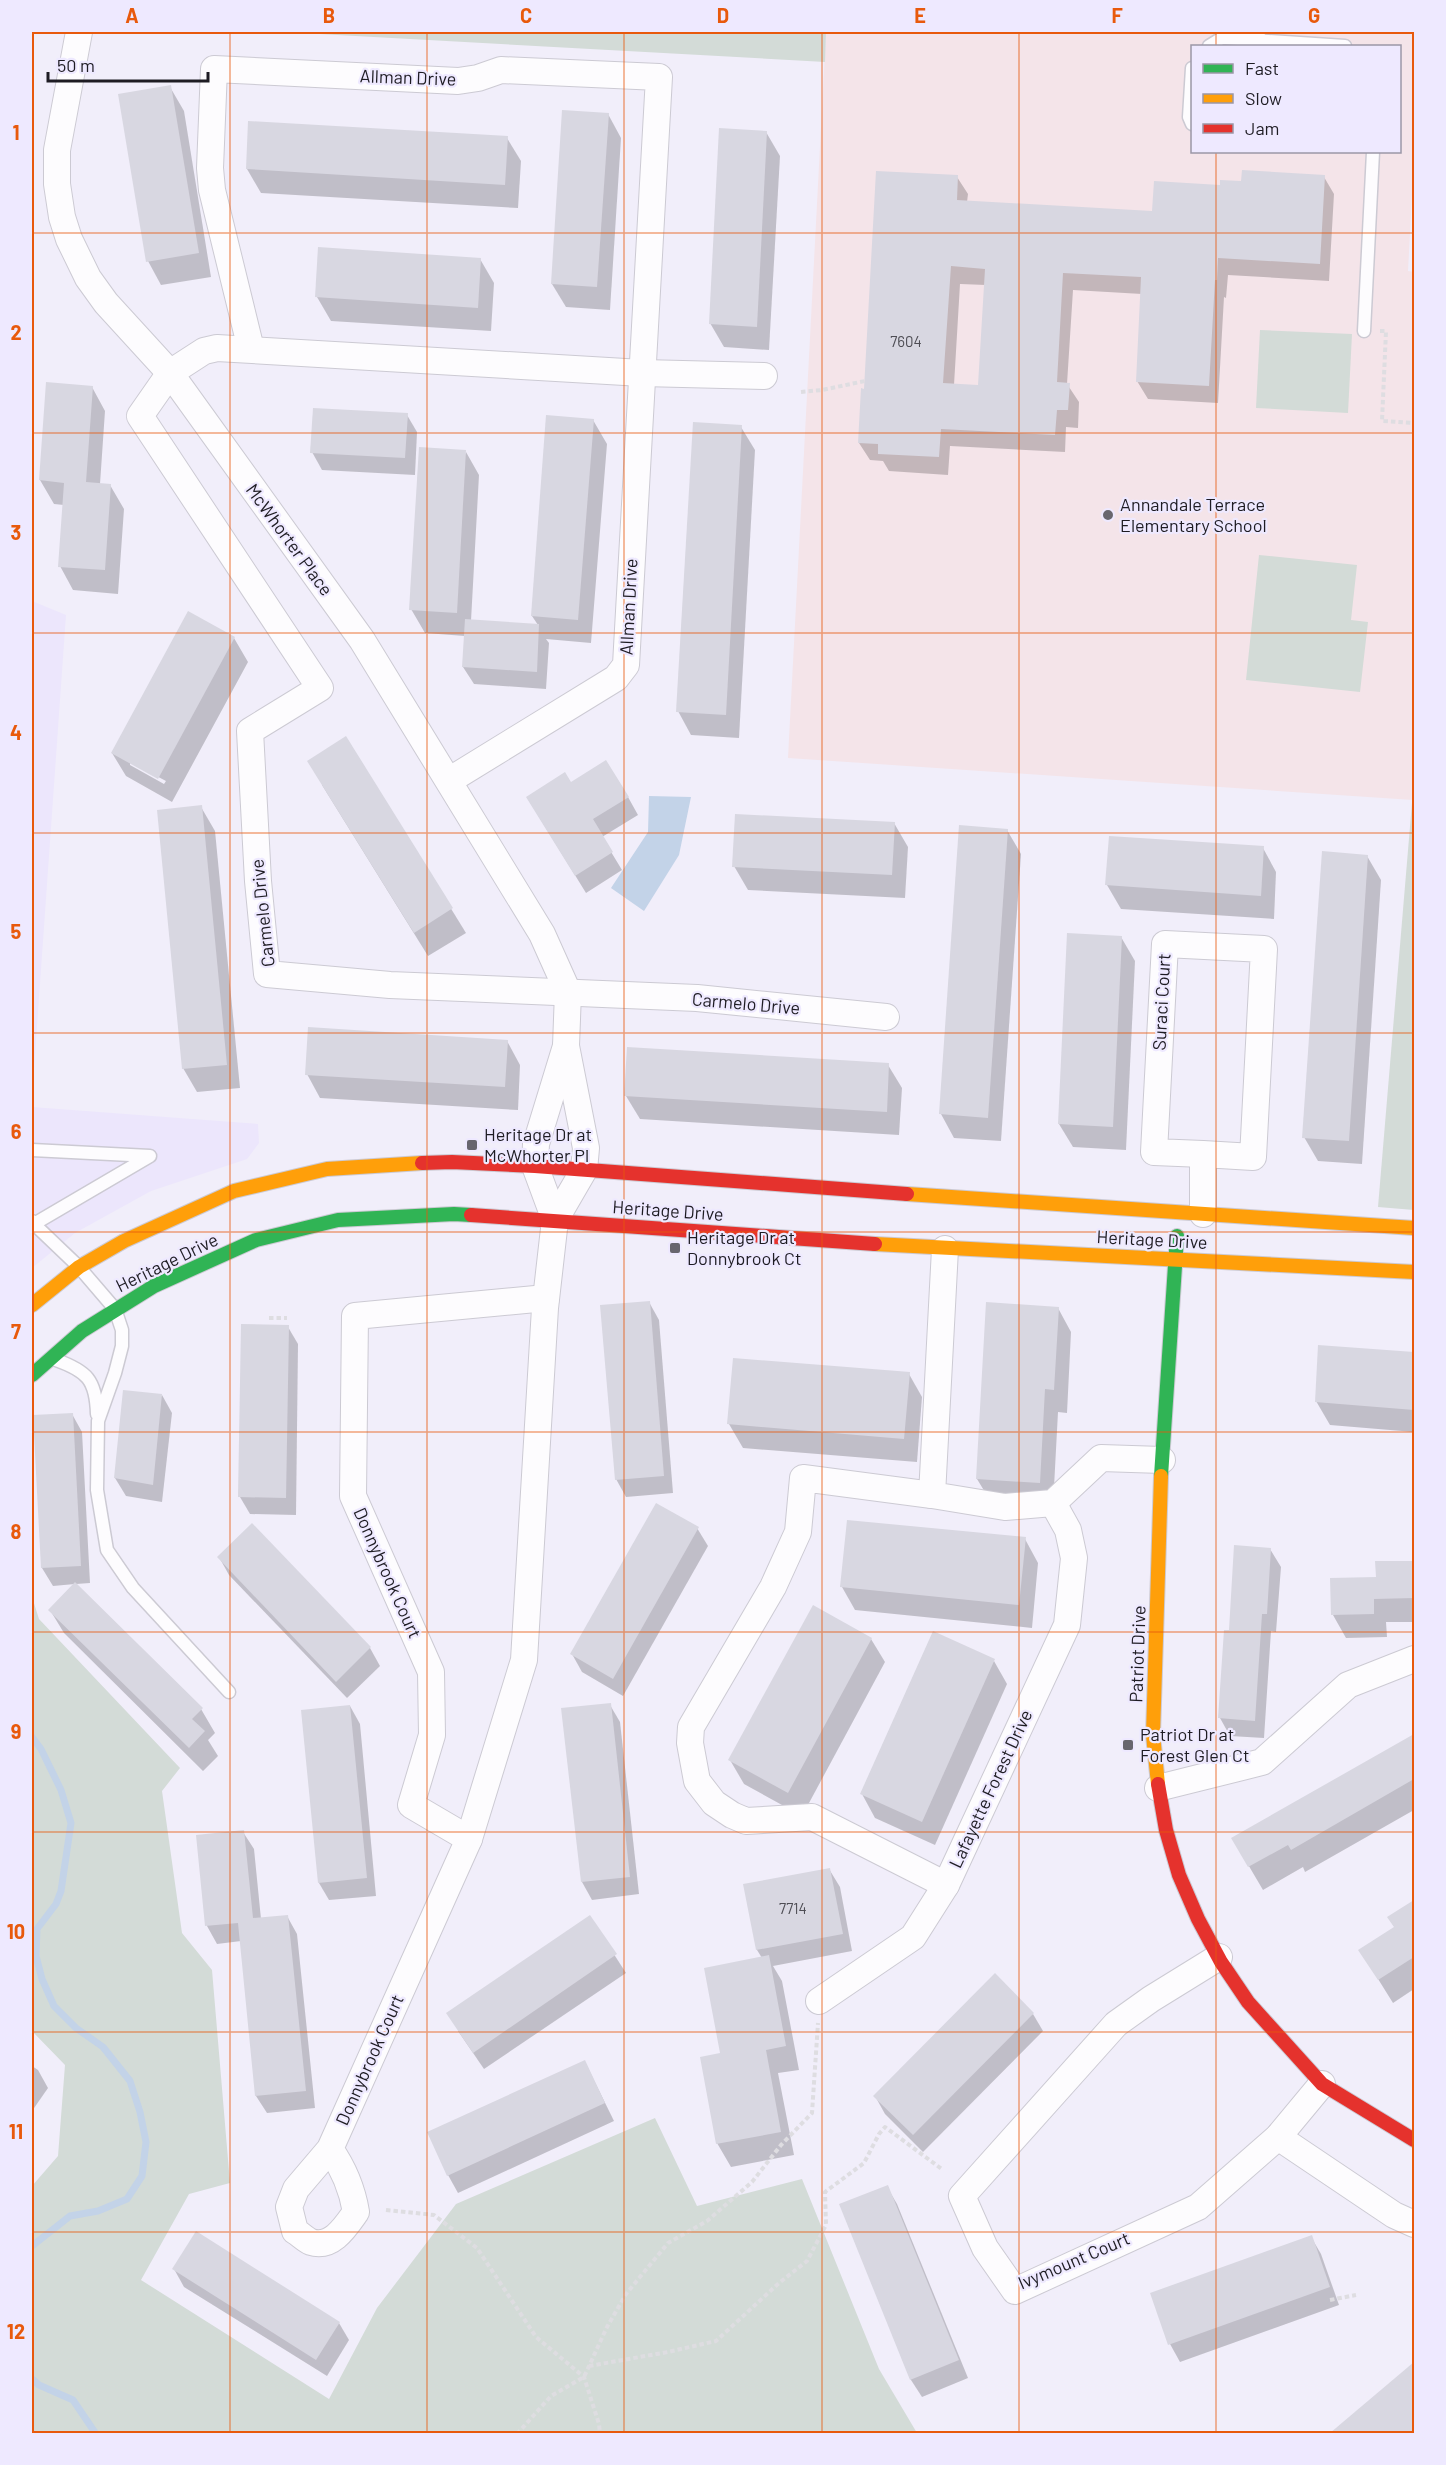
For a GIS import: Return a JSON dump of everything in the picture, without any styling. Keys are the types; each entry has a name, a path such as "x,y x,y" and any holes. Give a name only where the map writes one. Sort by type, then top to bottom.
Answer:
{"street":[{"name":"McWhorter Place","path":"79,32 57,150 57,184 62,218 69,239 88,278 106,303 170,373 362,640 450,780 542,934 568,992 566,1046 586,1148 584,1170 555,1220"},
{"name":"Allman Drive","path":"251,349 212,190 210,168 214,69 458,81 478,78 501,70 659,77 626,665 616,678 450,780"},
{"path":"170,373 204,351 217,348 642,373 764,376"},
{"name":"Carmelo Drive","path":"170,373 140,416 320,688 250,731 258,881 267,974 390,985 697,998 886,1017"},
{"name":"Suraci Court","path":"1165,944 1264,950 1253,1157 1203,1154 1154,1152 1165,944"},
{"name":"McWhorter Place","path":"555,1220 535,1166 536,1144 566,1046"},
{"path":"1203,1154 1203,1214"},
{"name":"Heritage Drive","path":"32,1305 79,1267 124,1240 234,1191 327,1169 452,1162 1414,1228"},
{"name":"Patriot Drive","path":"1178,1213 1177,1258 1162,1460 1153,1735 1158,1788 1166,1830 1179,1875 1197,1920 1248,2002 1277,2037 1322,2084 1414,2140"},
{"name":"Heritage Drive","path":"32,1375 82,1331 154,1286 256,1240 338,1220 454,1214 945,1249 1177,1258 1414,1272"},
{"name":"Donnybrook Court","path":"330,2150 469,1839 524,1660 546,1298 555,1220"},
{"path":"932,1495 945,1249"},
{"name":"Donnybrook Court","path":"469,1839 411,1805 432,1735 431,1672 353,1496 355,1316 546,1298"},
{"path":"1053,1503 1101,1458 1162,1460"},
{"name":"Lafayette Forest Drive","path":"803,1478 932,1495 1005,1507 1053,1503 1068,1530 1074,1558 1067,1624 946,1885 812,1817 746,1821 732,1815 714,1803 697,1781 690,1743 691,1727 773,1587 798,1532 803,1478"},
{"path":"1158,1788 1262,1762 1348,1685 1414,1659"},
{"path":"819,2010 913,1937 946,1885"},
{"name":"Ivymount Court","path":"1219,1957 1116,2024 962,2196 985,2248 1015,2291 1198,2207 1278,2136 1322,2084"},
{"path":"1278,2136 1394,2215 1414,2224"}],"lane":[{"path":"1211,45 1222,38 1251,35 1336,45"},
{"path":"1191,84 1189,117 1191,122"},
{"path":"1364,331 1373,153"},
{"path":"32,1150 150,1156 32,1224 79,1267 115,1309 122,1330 122,1346 98,1421"},
{"path":"51,1358 74,1366 90,1379 96,1393 97,1490 107,1550 133,1588 229,1692"}],"path":[{"path":"1364,331 1386,331 1382,421 1414,423"},
{"path":"801,392 865,381"},
{"path":"269,1318 287,1318"},
{"path":"517,2433 551,2396 584,2377 607,2327 626,2294 668,2243 707,2221 753,2182 781,2145 812,2113 819,2010"},
{"path":"588,2366 716,2341 779,2283 807,2261 826,2225 825,2192 864,2163 885,2127 944,2170"},
{"path":"386,2210 434,2215 477,2248 536,2337 584,2377 600,2433"},
{"path":"1330,2300 1356,2295"}],"shaded area":[{"path":"283,32 826,32 825,62"},
{"name":"Annandale Terrace Elementary School","path":"826,32 1414,32 1414,158 1408,271 1414,272 1413,800 788,758"},
{"path":"1260,330 1352,334 1348,413 1256,408"},
{"path":"1259,555 1357,565 1351,620 1368,622 1360,692 1246,680"},
{"path":"32,601 66,615 32,1097"},
{"path":"1414,779 1414,1210 1378,1207"},
{"path":"32,1107 258,1124 259,1143 247,1159 151,1191 75,1233 32,1268"},
{"path":"32,1597 39,1619 180,1768 162,1791 182,1933 212,1970 230,2183 189,2194 141,2280 329,2399 377,2308 456,2204 655,2118 697,2206 802,2179 879,2369 917,2433 32,2433 32,2186 58,2156 65,2065 32,2031"}],"water":[{"path":"649,796 691,797 679,855 644,911 611,888 648,832"}],"building":[{"path":"171,85 199,253 146,262 118,94"},
{"path":"562,110 609,113 597,287 551,284"},
{"path":"248,121 508,136 505,185 246,169"},
{"path":"719,128 767,131 757,327 709,324"},
{"path":"1242,170 1325,175 1320,264 1218,258 1209,386 1136,382 1141,277 1063,273 1057,382 1070,383 1068,410 1057,410 1055,435 941,429 939,457 878,454 878,444 858,443 861,388 864,389 876,171 958,175 957,200 1152,211 1154,181 1220,185 1220,180 1241,181","holes":["951,266 985,269 978,385 943,383"]},
{"path":"318,247 481,258 478,308 315,297"},
{"path":"46,382 93,386 86,482 111,484 105,570 58,567 64,483 39,480"},
{"path":"313,408 408,413 405,458 310,453"},
{"path":"546,415 594,419 578,620 531,616"},
{"path":"693,422 742,425 726,715 676,712"},
{"path":"419,447 466,450 457,613 409,610"},
{"path":"188,611 235,637 158,779 111,753"},
{"path":"465,619 539,624 537,672 462,667"},
{"path":"346,736 453,908 414,933 307,761"},
{"path":"606,760 629,797 593,819 613,852 575,876 526,797 565,772 571,782"},
{"path":"202,805 227,1065 182,1069 157,810"},
{"path":"735,814 895,822 892,875 732,867"},
{"path":"959,825 1008,829 988,1118 939,1114"},
{"path":"1109,836 1264,846 1261,896 1105,885"},
{"path":"1322,851 1368,855 1349,1141 1302,1138"},
{"path":"1067,933 1122,936 1113,1127 1058,1124"},
{"path":"308,1027 508,1040 505,1087 305,1075"},
{"path":"627,1047 889,1063 887,1112 624,1096"},
{"path":"650,1301 664,1476 615,1480 600,1305"},
{"path":"986,1302 1059,1307 1054,1390 1045,1389 1040,1483 976,1479"},
{"path":"241,1324 289,1325 286,1498 238,1497"},
{"path":"1318,1345 1414,1352 1414,1410 1315,1402"},
{"path":"733,1358 910,1372 904,1439 727,1424"},
{"path":"123,1390 162,1394 153,1485 114,1478"},
{"path":"73,1413 81,1566 41,1568 33,1415"},
{"path":"656,1503 699,1527 613,1679 570,1654"},
{"path":"847,1520 1026,1537 1019,1605 840,1587"},
{"path":"252,1523 371,1647 336,1682 217,1557"},
{"path":"1234,1545 1271,1548 1267,1614 1262,1614 1255,1721 1218,1718 1224,1630 1229,1630"},
{"path":"1375,1561 1414,1561 1414,1598 1374,1599 1374,1614 1331,1615 1330,1578 1376,1577"},
{"path":"75,1582 203,1708 192,1719 205,1731 189,1748 48,1610"},
{"path":"813,1605 872,1638 788,1793 728,1760"},
{"path":"933,1631 995,1659 922,1822 860,1794"},
{"path":"611,1703 630,1877 581,1882 561,1708"},
{"path":"350,1705 367,1878 318,1883 301,1710"},
{"path":"1414,1734 1414,1779 1291,1850 1288,1845 1248,1867 1231,1838"},
{"path":"244,1830 253,1918 288,1915 306,2091 255,2096 238,1923 205,1926 196,1835"},
{"path":"830,1868 843,1934 756,1950 743,1884"},
{"path":"1414,1900 1414,1957 1378,1980 1358,1950 1394,1927 1387,1917"},
{"path":"590,1915 617,1954 473,2053 446,2013"},
{"path":"769,1955 786,2046 766,2050 781,2132 716,2144 700,2057 720,2053 704,1968"},
{"path":"995,1973 1034,2013 913,2135 873,2096"},
{"path":"585,2060 605,2103 447,2176 427,2132"},
{"path":"888,2185 959,2360 910,2380 839,2204"},
{"path":"196,2231 340,2322 316,2360 172,2269"},
{"path":"1312,2235 1330,2287 1168,2345 1150,2293"},
{"path":"1414,2362 1414,2433 1330,2433"}],"waterway":[{"path":"32,1737 41,1749 61,1790 71,1823 61,1891 56,1904 37,1929 36,1956 42,1979 54,2006 76,2028 103,2047 130,2081 140,2112 146,2142 142,2176 127,2199 98,2211 70,2216 32,2246"},
{"path":"32,2379 39,2385 73,2400 96,2434"}],"traffic: fast":[{"path":"32,1375 82,1331 154,1286 256,1240 338,1220 471,1215"},
{"path":"1161,1476 1177,1236"}],"traffic: slow":[{"path":"32,1305 79,1267 124,1241 234,1191 327,1169 422,1163"},
{"path":"907,1194 1414,1228"},
{"path":"875,1244 1414,1272"},
{"path":"1158,1784 1153,1735 1161,1476"}],"traffic: jam":[{"path":"422,1163 535,1166 907,1194"},
{"path":"471,1215 875,1244"},
{"path":"1158,1784 1166,1830 1179,1875 1198,1919 1221,1962 1248,2002 1322,2084 1414,2140"}],"place":[{"name":"Annandale Terrace Elementary School","path":"1108,515"},
{"name":"Heritage Dr at McWhorter Pl","path":"472,1145"},
{"name":"Heritage Dr at Donnybrook Ct","path":"675,1248"},
{"name":"Patriot Dr at Forest Glen Ct","path":"1128,1745"}]}
